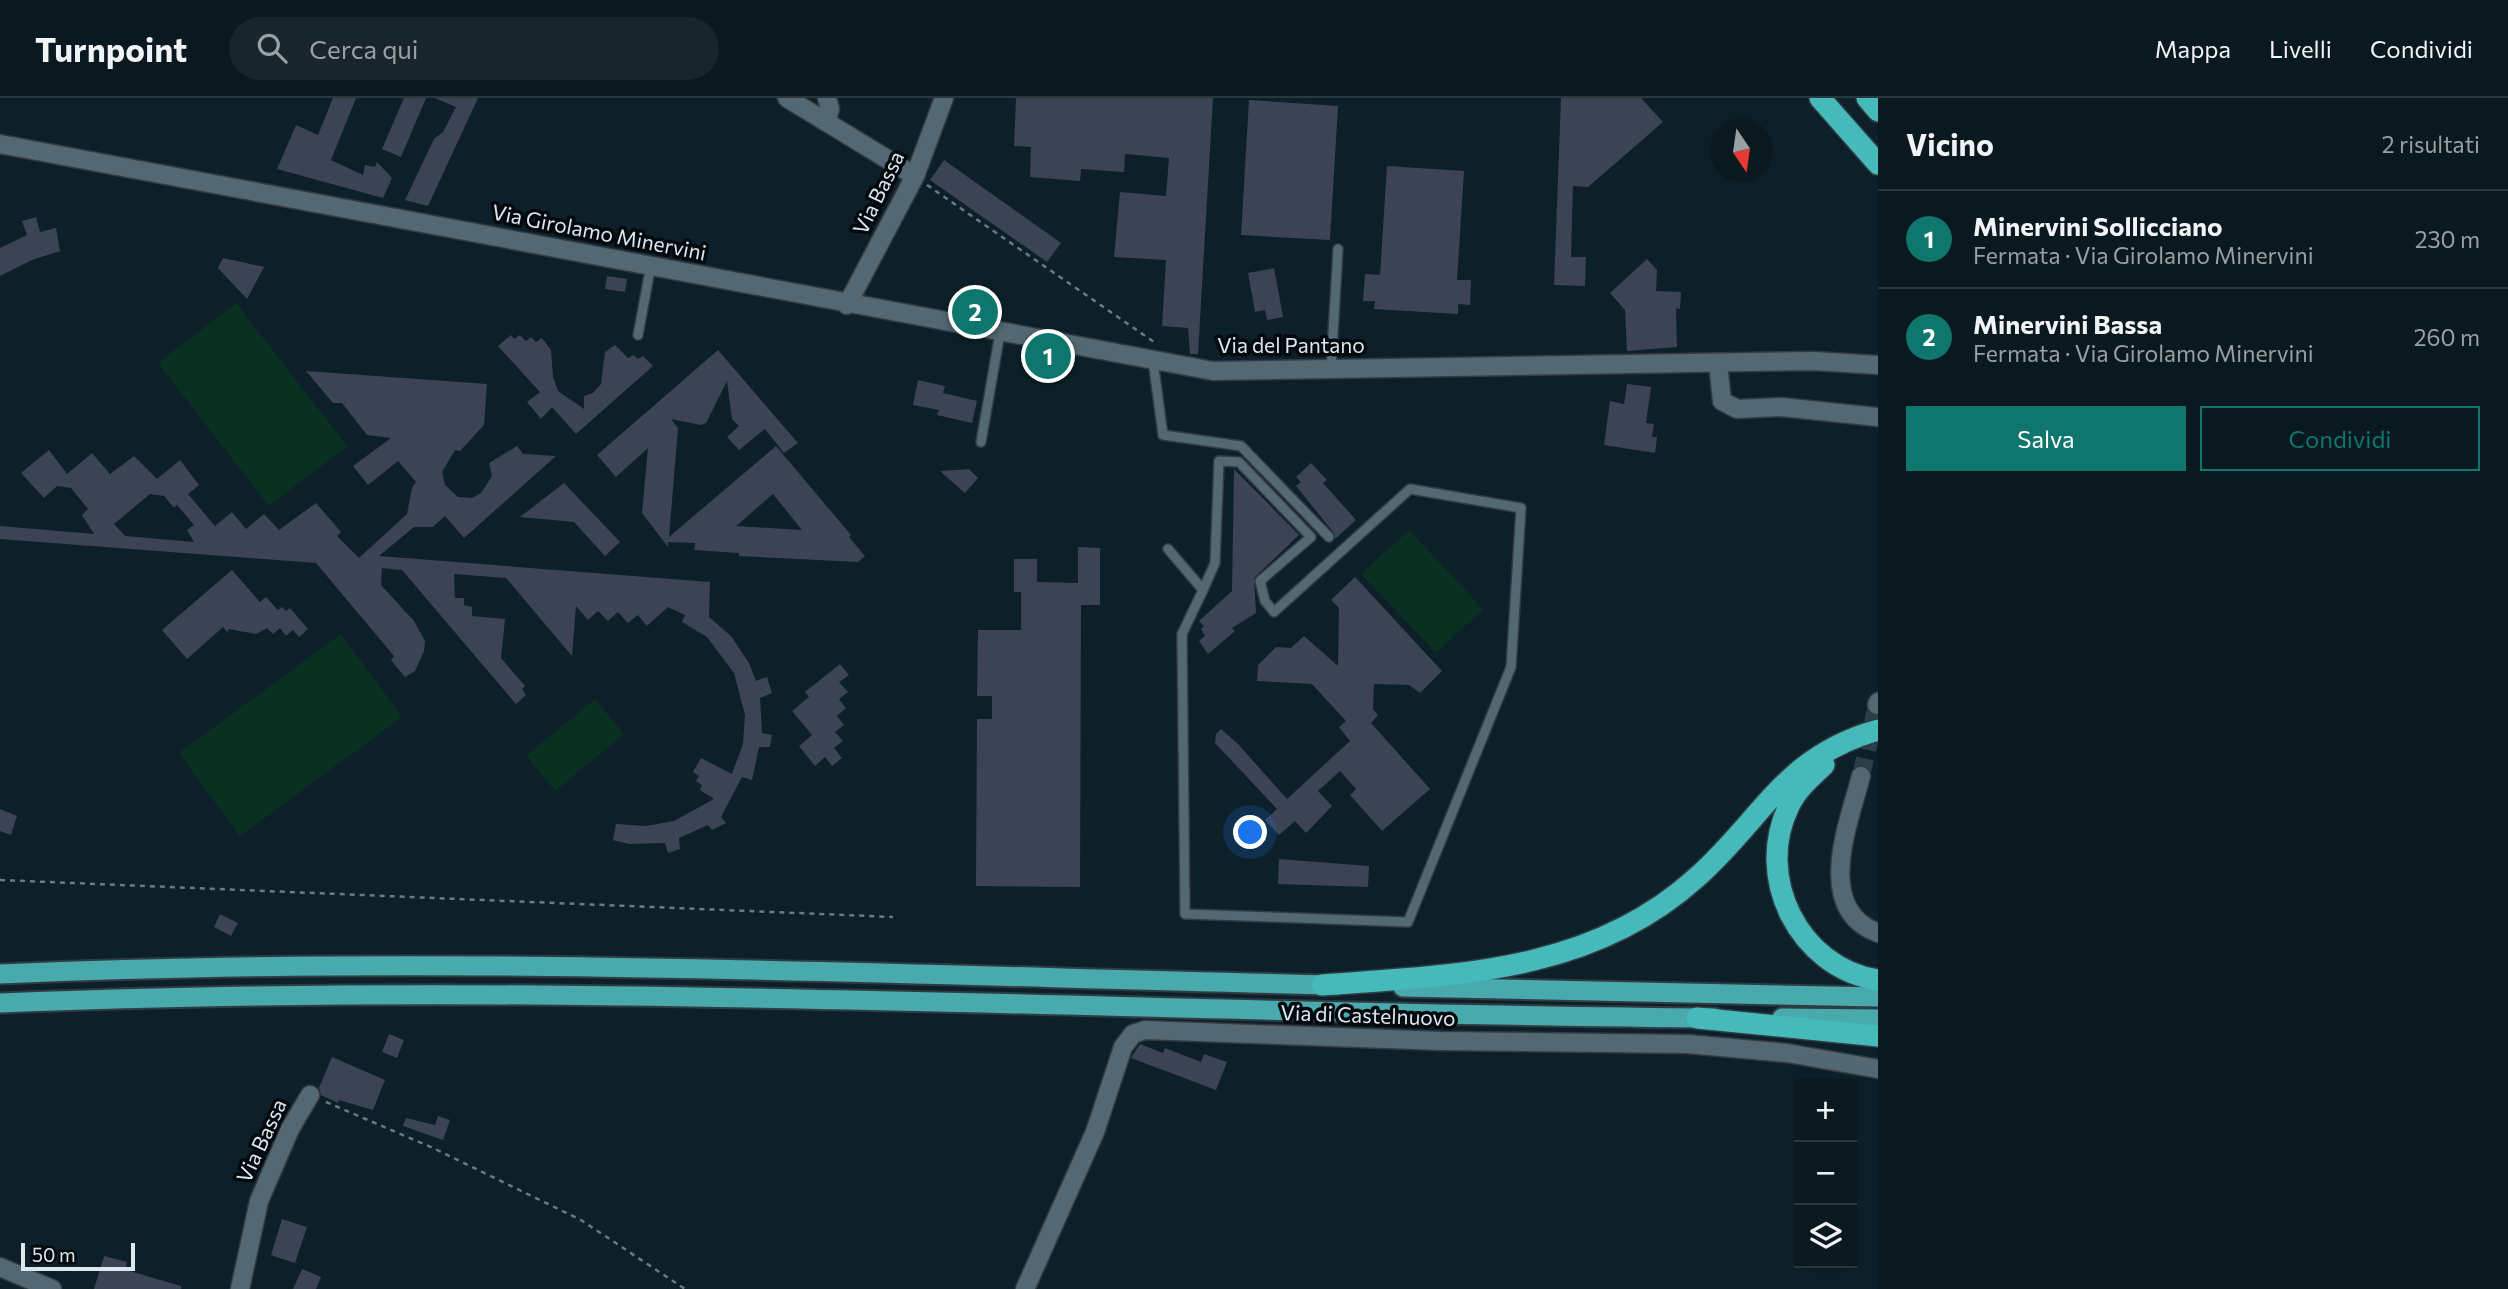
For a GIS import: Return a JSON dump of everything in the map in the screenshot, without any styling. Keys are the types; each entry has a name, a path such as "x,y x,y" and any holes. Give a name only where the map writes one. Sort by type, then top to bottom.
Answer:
{"highway":[{"path":"1820,98 1878,164"},
{"path":"1867,98 1878,111"},
{"path":"1322,985 1509,968 1559,955 1620,930 1680,892 1698,877 1801,766 1836,746 1878,730"},
{"path":"1878,739 1830,759 1806,781 1789,806 1777,858 1779,891 1804,939 1838,966 1878,980"},
{"path":"0,974 239,966 473,966 1878,997"},
{"path":"0,1003 111,998 549,993 1697,1018 1878,1019"},
{"path":"1697,1018 1878,1036"}],"street":[{"path":"787,98 915,176"},
{"path":"826,122 831,109 827,98"},
{"name":"Via Bassa","path":"847,304 915,176 944,98"},
{"name":"Via Girolamo Minervini","path":"0,144 652,265 1000,333 1189,366"},
{"name":"Via del Pantano","path":"1189,366 1213,371 1814,361 1878,365"},
{"path":"1718,363 1722,401 1737,409 1781,407 1878,417"},
{"path":"1861,776 1838,870 1842,894 1854,915 1869,930 1878,933"},
{"name":"Via di Castelnuovo","path":"1025,1289 1095,1132 1123,1047 1133,1034 1145,1030 1443,1041 1688,1044 1787,1053 1878,1069"},
{"name":"Via Bassa","path":"242,1289 259,1201 285,1140 310,1096"},
{"path":"0,1267 52,1289"}],"lane":[{"path":"1331,369 1338,249"},
{"path":"638,335 652,265"},
{"path":"981,442 1000,333"},
{"path":"1153,361 1163,435 1241,446 1329,537"},
{"path":"1219,461 1239,462 1311,537 1260,581 1265,601 1273,612 1410,489 1521,508 1511,667 1408,922 1185,914 1182,634 1203,590 1215,563 1219,461"},
{"path":"1168,550 1203,590"}],"path":[{"path":"915,176 1154,342"},
{"path":"0,880 893,917"},
{"path":"310,1096 433,1148 580,1220 685,1289"}],"green space":[{"path":"236,303 347,446 269,506 158,363"},
{"path":"1409,530 1483,609 1436,653 1361,574"},
{"path":"341,634 402,717 240,836 179,753"},
{"path":"595,699 624,734 555,791 526,756"}],"building":[{"path":"333,98 356,98 331,160 363,175 365,165 375,167 377,162 392,178 383,198 277,169 296,125 318,135"},
{"path":"404,98 426,98 401,157 382,149"},
{"path":"435,98 478,98 428,206 405,200 434,139 443,132 456,107"},
{"path":"1016,98 1213,98 1198,354 1190,354 1188,328 1162,326 1166,260 1114,257 1120,192 1166,196 1169,158 1125,154 1124,172 1081,169 1080,181 1030,177 1031,147 1014,146"},
{"path":"1561,98 1641,98 1663,122 1588,187 1573,186 1571,257 1586,257 1585,286 1554,285"},
{"path":"1249,100 1338,106 1330,240 1241,235"},
{"path":"944,160 1061,243 1047,262 930,180"},
{"path":"1387,166 1464,171 1457,280 1471,280 1470,305 1458,304 1458,314 1374,309 1375,301 1363,301 1365,274 1380,275"},
{"path":"36,217 40,232 56,228 60,251 32,260 0,276 0,248 27,235 22,221"},
{"path":"223,258 264,267 247,299 218,268"},
{"path":"1647,259 1657,270 1656,291 1681,292 1680,309 1676,308 1677,347 1627,351 1625,310 1610,293"},
{"path":"1274,268 1283,317 1267,320 1265,310 1255,312 1248,273"},
{"path":"607,276 627,279 625,292 605,289"},
{"path":"511,335 514,339 520,335 526,341 531,337 536,342 542,338 551,350 553,377 558,391 584,409 584,396 593,393 601,384 605,352 615,345 628,358 633,355 638,359 643,356 653,366 576,434 552,407 541,419 527,402 540,392 498,346"},
{"path":"718,350 798,443 784,453 765,429 739,450 727,437 739,426 732,419 727,381 706,423 701,425 671,419 678,428 669,537 776,446 851,535 849,537 865,556 858,562 739,556 739,553 694,550 695,543 668,542 668,547 642,513 648,448 616,477 597,455","holes":["773,494 802,530 736,526"]},
{"path":"306,371 487,384 484,425 460,451 455,450 442,472 445,485 458,497 472,498 481,493 492,476 489,463 517,446 523,454 556,456 464,538 445,516 433,527 414,527 379,556 710,582 709,617 731,636 749,663 756,681 767,677 772,693 760,698 762,733 772,735 770,747 759,747 752,780 742,777 721,817 726,823 712,830 708,825 679,838 680,849 668,853 665,843 629,844 613,840 616,824 646,826 674,821 714,799 700,790 702,785 696,781 699,776 693,772 701,758 732,774 743,744 745,715 734,673 707,637 682,622 685,615 668,607 647,626 638,615 628,623 618,612 608,621 598,611 588,620 576,606 572,656 506,578 454,574 455,598 464,598 464,605 472,607 472,616 505,619 501,658 525,686 522,689 526,695 516,704 402,570 382,568 381,585 414,621 425,641 424,651 415,671 405,677 391,660 394,656 316,563 0,539 0,526 94,534 82,515 88,509 71,488 57,486 44,498 21,473 49,450 67,474 92,453 110,474 134,456 157,479 180,460 199,485 188,494 215,526 232,512 246,529 264,514 279,530 316,503 341,532 337,536 359,558 407,514 412,488 416,482 398,461 368,485 353,466 391,438 367,435 342,403 333,403","holes":["150,494 164,496 174,508 177,505 194,525 187,530 194,542 125,536 114,524"]},
{"path":"918,380 945,386 943,393 977,401 972,423 937,415 939,410 913,405"},
{"path":"1627,384 1651,387 1646,423 1654,424 1652,437 1657,437 1655,453 1604,445 1610,401 1624,404"},
{"path":"1311,463 1327,480 1323,483 1356,520 1335,539 1334,533 1296,486 1301,482 1296,477"},
{"path":"969,469 978,478 965,493 940,471"},
{"path":"1234,469 1299,535 1254,578 1256,613 1232,628 1235,631 1208,654 1199,641 1205,636 1201,629 1204,626 1199,621 1232,591"},
{"path":"564,483 620,542 605,556 574,522 520,517"},
{"path":"1078,547 1100,548 1100,605 1081,605 1080,887 976,886 977,719 992,719 992,696 977,696 978,630 1021,630 1021,592 1014,592 1014,559 1037,559 1037,582 1078,583"},
{"path":"232,570 260,602 266,597 278,610 282,607 286,611 290,608 308,629 299,637 293,630 286,636 280,628 273,634 267,628 256,634 229,629 227,632 223,627 187,659 162,630"},
{"path":"1355,577 1442,671 1420,693 1409,685 1374,684 1373,709 1378,715 1371,723 1430,789 1382,831 1350,795 1356,789 1340,771 1318,791 1332,806 1306,833 1295,821 1279,835 1265,820 1277,809 1215,743 1216,734 1221,729 1238,744 1287,799 1350,741 1339,727 1346,721 1312,684 1257,681 1258,665 1276,647 1291,648 1304,636 1338,666 1339,608 1331,600"},
{"path":"840,664 849,675 839,682 848,692 839,699 846,708 837,716 844,725 835,732 843,741 834,748 842,758 832,766 825,757 815,766 799,746 812,735 792,711 809,697 805,692"},
{"path":"0,809 17,816 11,835 0,831"},
{"path":"1279,859 1369,866 1368,887 1278,884"},
{"path":"220,914 238,923 231,936 214,927"},
{"path":"389,1034 404,1040 397,1058 382,1052"},
{"path":"1140,1044 1163,1053 1165,1048 1201,1062 1204,1054 1227,1062 1216,1090 1131,1058"},
{"path":"332,1057 385,1080 373,1110 339,1100 338,1103 321,1095 319,1088"},
{"path":"438,1116 450,1120 443,1140 403,1126 406,1118 435,1125"},
{"path":"282,1219 307,1227 295,1263 271,1255"},
{"path":"104,1256 127,1262 126,1270 181,1286 181,1289 94,1289"},
{"path":"302,1269 321,1277 316,1289 293,1289"}],"tunnel":[{"path":"1861,776 1877,705"}],"place":[{"name":"Minervini Bassa","path":"975,312"},
{"name":"Minervini Sollicciano","path":"1048,356"}]}
